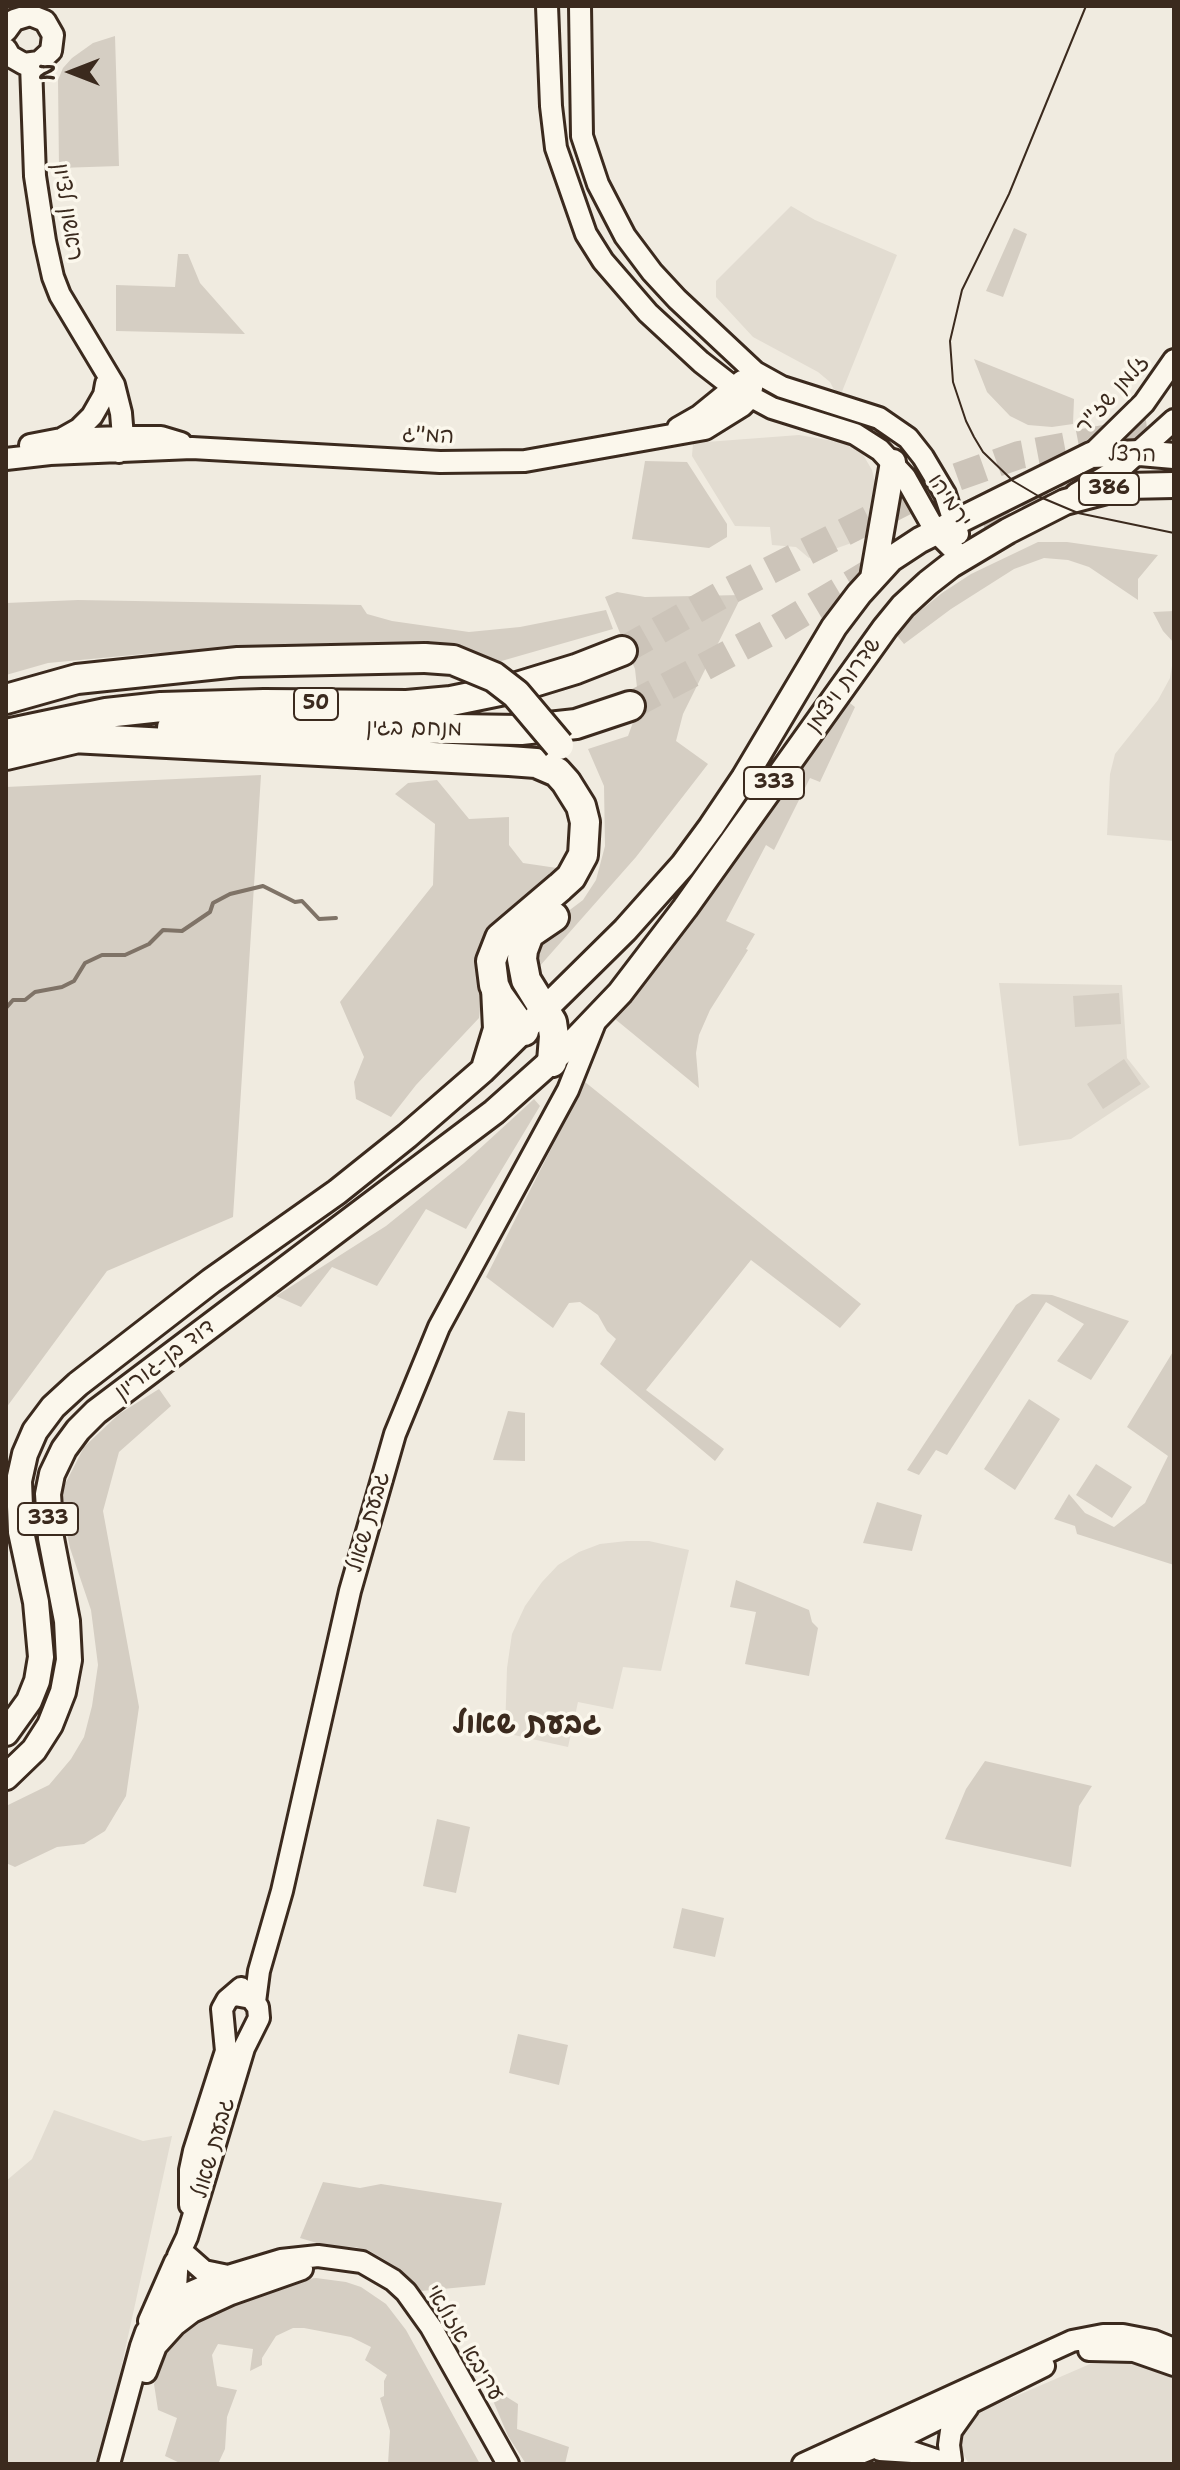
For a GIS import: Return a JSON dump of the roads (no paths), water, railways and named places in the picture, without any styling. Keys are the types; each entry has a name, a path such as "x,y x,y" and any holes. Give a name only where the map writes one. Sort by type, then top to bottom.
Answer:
{"highway":[{"name":"מנחם בגין","path":"6,734 106,713 161,707 407,705 451,701 514,688 622,651"},
{"path":"6,699 77,679 238,662 425,658 453,660 494,677 516,694 559,745 593,802 597,819 596,861 587,886 577,898 529,934 525,941 522,959 526,980 546,1009 554,1036 552,1062"},
{"name":"מנחם בגין","path":"6,755 72,738 189,726 521,730 576,724 630,706"},
{"path":"72,738 518,761 536,763 557,772 581,806 585,822 583,855 571,877 500,938 491,961 494,985 504,1005 524,1031"}],"main road":[{"name":"הרצל","path":"1091,455 1162,452"},
{"path":"1096,483 1136,468 1162,452"},
{"name":"שדרות ויצמן","path":"524,1031 636,919 692,852 744,778 834,627 873,578 899,553 1091,455"},
{"path":"873,578 893,462"},
{"name":"הרצל","path":"1048,509 1083,495 1113,488 1141,484 1174,485"},
{"name":"שדרות ויצמן","path":"552,1062 620,993 718,864 830,702 885,628 916,593 962,558 1048,509"},
{"path":"482,1071 496,1029 494,985"},
{"path":"524,1031 552,1062"},
{"name":"דוד בן-גוריון","path":"6,1733 29,1701 37,1681 41,1657 40,1631 18,1502 25,1454 35,1431 53,1407 78,1384 211,1281 337,1192 482,1071 524,1031"},
{"name":"דוד בן-גוריון","path":"6,1777 34,1750 50,1725 63,1692 69,1660 67,1621 47,1513 48,1494 52,1474 78,1430 96,1412 494,1112 552,1062"}],"street":[{"name":"ירמיהו","path":"547,6 553,130 562,169 586,234 603,261 628,291 701,362 741,392 794,416 867,440 893,462 914,492 946,527 962,558"},
{"name":"ירמיהו","path":"580,6 580,119 586,153 602,193 625,236 652,272 755,372 782,387 879,418 899,431 915,447 945,494 946,527"},
{"path":"6,31 22,11 45,21 53,35 51,51 31,64 16,61 6,49"},
{"name":"ראשון לציון","path":"31,64 35,176 53,277 60,295 109,375 118,442"},
{"name":"זלמן שז\"ר","path":"1091,455 1144,403 1174,360"},
{"path":"699,416 707,398 708,385 701,362"},
{"path":"741,392 755,372"},
{"name":"זלמן שז\"ר","path":"1091,455 1153,412 1174,386"},
{"path":"61,439 79,429 92,416 104,395 112,391 140,422 161,437"},
{"name":"המ\"ג","path":"660,438 741,392"},
{"name":"המ\"ג","path":"6,457 30,446 61,439 440,462 525,461 705,429 734,413 741,392"},
{"path":"1162,452 1174,420"},
{"name":"המ\"ג","path":"6,457 50,454 161,437 192,448"},
{"name":"שדרות ויצמן","path":"1048,509 1096,483"},
{"name":"גבעת שאול","path":"255,2002 262,1957 275,1921 350,1591 395,1434 439,1327 568,1090 598,1017"},
{"name":"גבעת שאול","path":"552,1062 557,1091 554,1116"},
{"name":"גבעת שאול","path":"235,1995 262,1957"},
{"path":"235,1995 246,1996 255,2002 259,2018 251,2029 236,2033 223,2023 223,2004 235,1995"},
{"name":"גבעת שאול","path":"186,2301 190,2170 226,2051 223,2023"},
{"name":"גבעת שאול","path":"186,2243 222,2116 251,2029"},
{"path":"212,2095 214,2108 222,2116"},
{"path":"109,2464 146,2332 163,2285 186,2243 204,2271 228,2276"},
{"name":"עקיבא אזולאי","path":"186,2301 228,2276 281,2260 318,2256 362,2262 393,2280 425,2317 508,2464"},
{"name":"עקיבא אזולאי","path":"186,2301 231,2294 289,2271 308,2268 343,2270 371,2280 386,2289 408,2311 494,2464"},
{"path":"146,2332 158,2316 186,2301"},
{"path":"122,2464 150,2357 186,2301"},
{"path":"803,2464 1072,2341 1123,2335 1154,2341 1174,2349"},
{"path":"834,2464 1082,2351 1134,2351 1174,2365"},
{"path":"868,2450 912,2452 946,2461 951,2431 971,2404"}],"waterway":[{"path":"6,1008 13,1000 25,1000 35,992 62,987 74,981 85,963 102,955 125,955 149,944 163,930 182,931 210,912 213,903 230,894 263,886 295,902 302,901 319,919 336,918"}],"tunnel":[{"path":"622,651 725,593 943,482 1019,455 1174,430"},
{"path":"981,514 1085,490"},
{"path":"630,706 774,630 885,564"}],"tram line":[{"path":"1086,6 1009,194 962,290 950,341 953,382 966,421 983,452 1013,481 1040,497 1078,513 1174,533"}],"district":[{"name":"גבעת שאול","path":"527,1725"}]}
